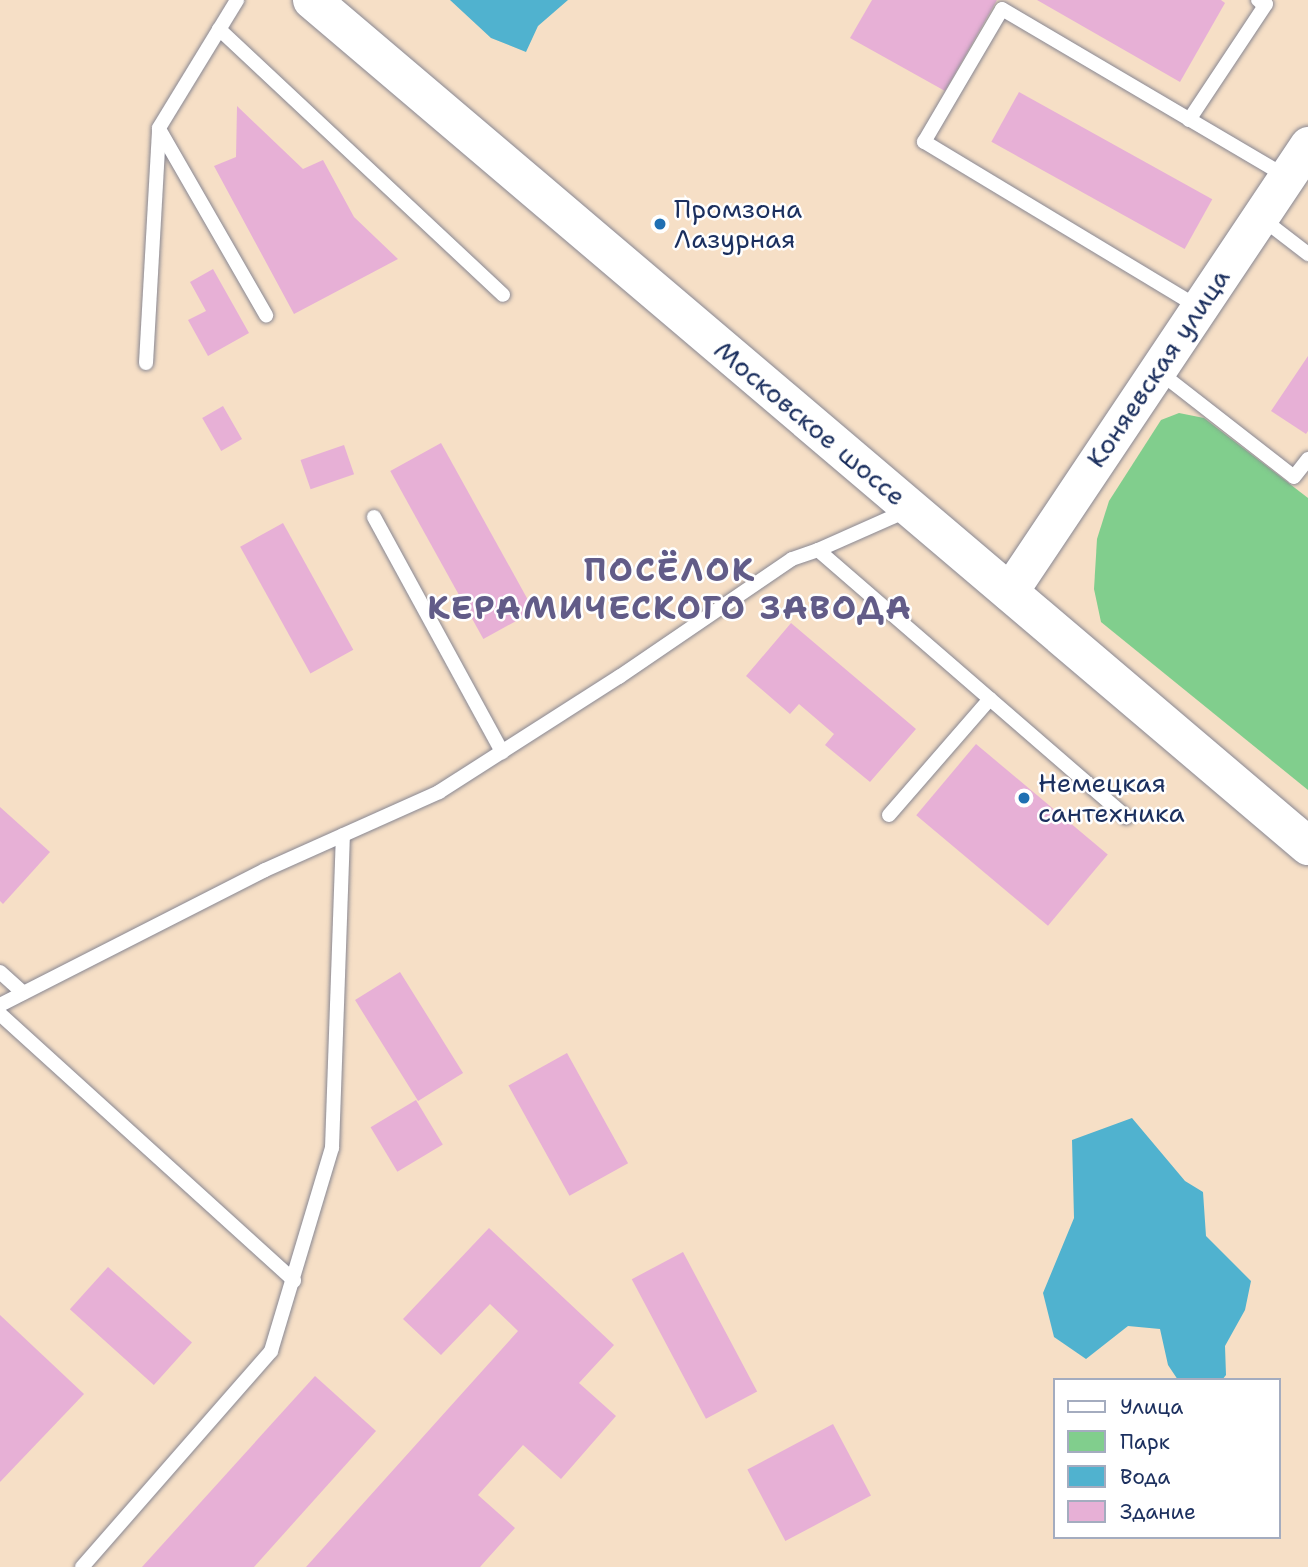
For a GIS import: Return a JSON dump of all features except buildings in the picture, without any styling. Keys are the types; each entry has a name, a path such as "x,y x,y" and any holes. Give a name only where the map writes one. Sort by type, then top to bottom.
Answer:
{"main road":[{"name":"Московское шоссе","path":"312,0 1308,846"}],"street":[{"name":"Коняевская улица","path":"1009,592 1308,145"}],"lane":[{"path":"146,363 159,128 237,0"},
{"path":"1189,120 1266,4 1258,0"},
{"path":"1199,307 924,142 1002,9 1286,177"},
{"path":"219,29 503,295"},
{"path":"159,128 265,315"},
{"path":"1260,216 1308,254"},
{"path":"1157,370 1294,477 1307,464"},
{"path":"0,1005 265,870 439,792 620,677 792,559 818,551 911,509"},
{"path":"374,517 502,752"},
{"path":"818,551 1126,817"},
{"path":"889,815 990,699"},
{"path":"82,1567 271,1351 332,1148 343,835"},
{"path":"0,972 23,993"},
{"path":"0,1014 294,1280"}],"green space":[{"path":"1179,413 1204,418 1308,498 1308,790 1101,622 1094,589 1097,539 1109,501 1161,420"}],"water":[{"path":"450,0 568,0 538,26 526,52 491,38"},
{"path":"1132,1118 1185,1181 1203,1192 1206,1236 1251,1281 1245,1310 1225,1346 1226,1375 1224,1378 1177,1378 1168,1365 1160,1329 1128,1326 1086,1359 1054,1337 1043,1293 1074,1218 1072,1140"}],"place":[{"name":"Промзона Лазурная","path":"660,224"},
{"name":"Немецкая сантехника","path":"1024,798"}],"district":[{"name":"ПОСЁЛОК КЕРАМИЧЕСКОГО ЗАВОДА","path":"670,589"}]}
